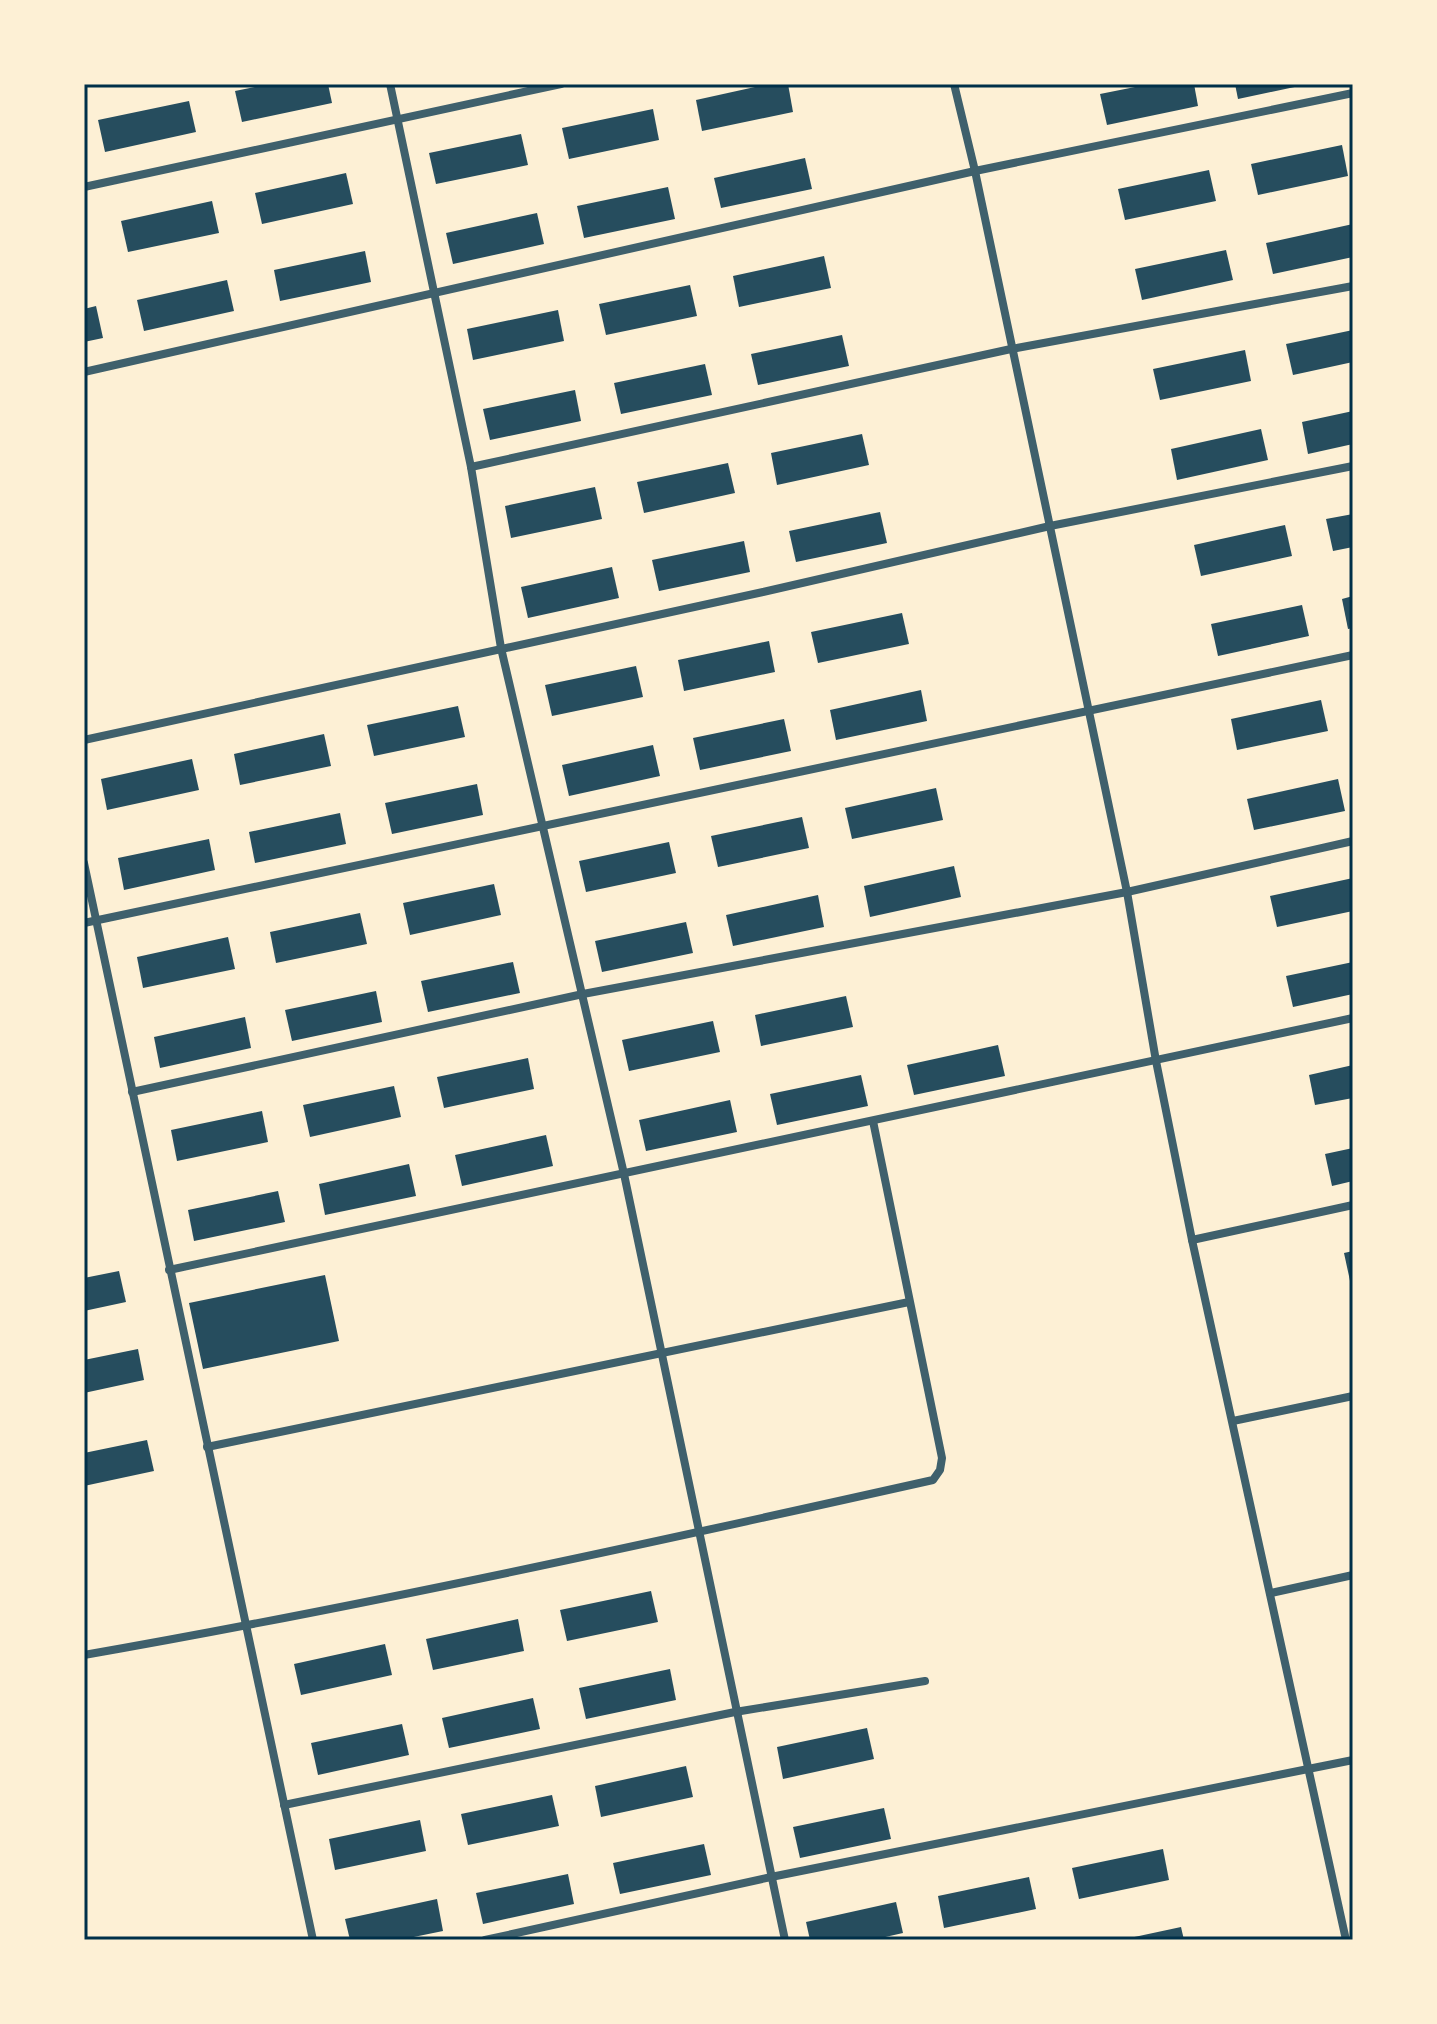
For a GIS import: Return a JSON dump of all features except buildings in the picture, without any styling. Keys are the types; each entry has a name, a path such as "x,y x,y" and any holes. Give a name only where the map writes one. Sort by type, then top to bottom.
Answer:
{"street":[{"path":"390,84 471,467 501,648 624,1174 785,1940"},
{"path":"84,187 561,84"},
{"path":"954,84 1090,710 1192,1240 1346,1940"},
{"path":"84,372 975,171 1353,93"},
{"path":"471,467 1011,349 1353,286"},
{"path":"84,740 1050,526 1353,466"},
{"path":"84,923 1353,655"},
{"path":"132,1092 583,994 1127,892 1353,841"},
{"path":"84,863 313,1940"},
{"path":"169,1270 1353,1018"},
{"path":"84,1655 248,1626 933,1480 940,1470 942,1458 873,1121"},
{"path":"1192,1240 1353,1205"},
{"path":"207,1447 909,1302"},
{"path":"1233,1421 1353,1396"},
{"path":"1271,1593 1353,1575"},
{"path":"284,1805 735,1712 925,1681"},
{"path":"485,1940 771,1877 1353,1760"}]}
